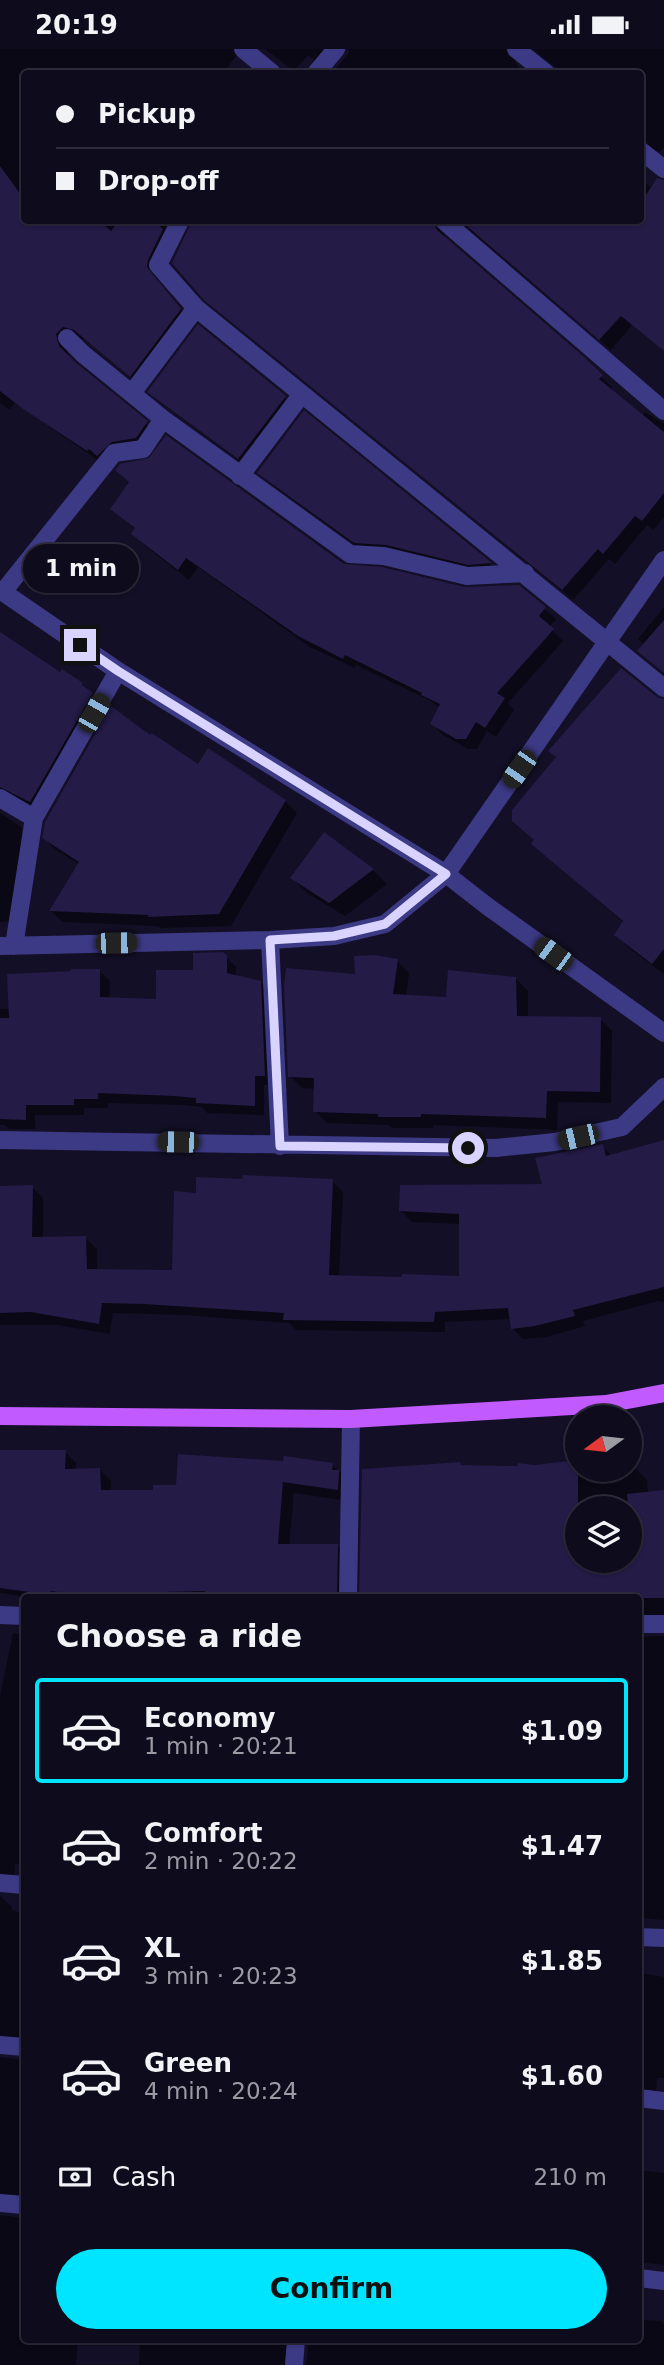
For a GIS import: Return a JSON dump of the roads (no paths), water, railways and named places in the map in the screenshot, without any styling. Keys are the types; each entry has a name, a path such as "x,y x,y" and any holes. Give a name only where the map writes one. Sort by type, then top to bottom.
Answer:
{"main road":[{"path":"0,1416 351,1419 606,1404 664,1393"}],"street":[{"path":"243,49 268,70"},
{"path":"318,70 336,49"},
{"path":"516,49 542,70"},
{"path":"644,153 664,169"},
{"path":"178,224 158,265 196,307 664,688"},
{"path":"447,224 664,411"},
{"path":"132,393 196,307"},
{"path":"67,338 83,355 163,419 350,554 384,555 467,576 525,573"},
{"path":"240,476 302,394"},
{"path":"163,419 143,449 114,453 1,591 118,671 446,874 486,906 664,1033"},
{"path":"118,671 34,818 7,946 334,936 385,924 446,874 664,560"},
{"path":"0,798 34,818"},
{"path":"270,940 280,1146"},
{"path":"0,1140 496,1148 555,1142 622,1127 664,1087"},
{"path":"348,1594 351,1419"},
{"path":"0,1615 21,1616"},
{"path":"642,1624 664,1624"},
{"path":"0,1883 21,1885"},
{"path":"642,1937 664,1938"},
{"path":"0,2045 21,2047"},
{"path":"642,2098 664,2101"},
{"path":"0,2203 21,2205"},
{"path":"642,2278 664,2281"},
{"path":"293,2365 296,2343"}]}
